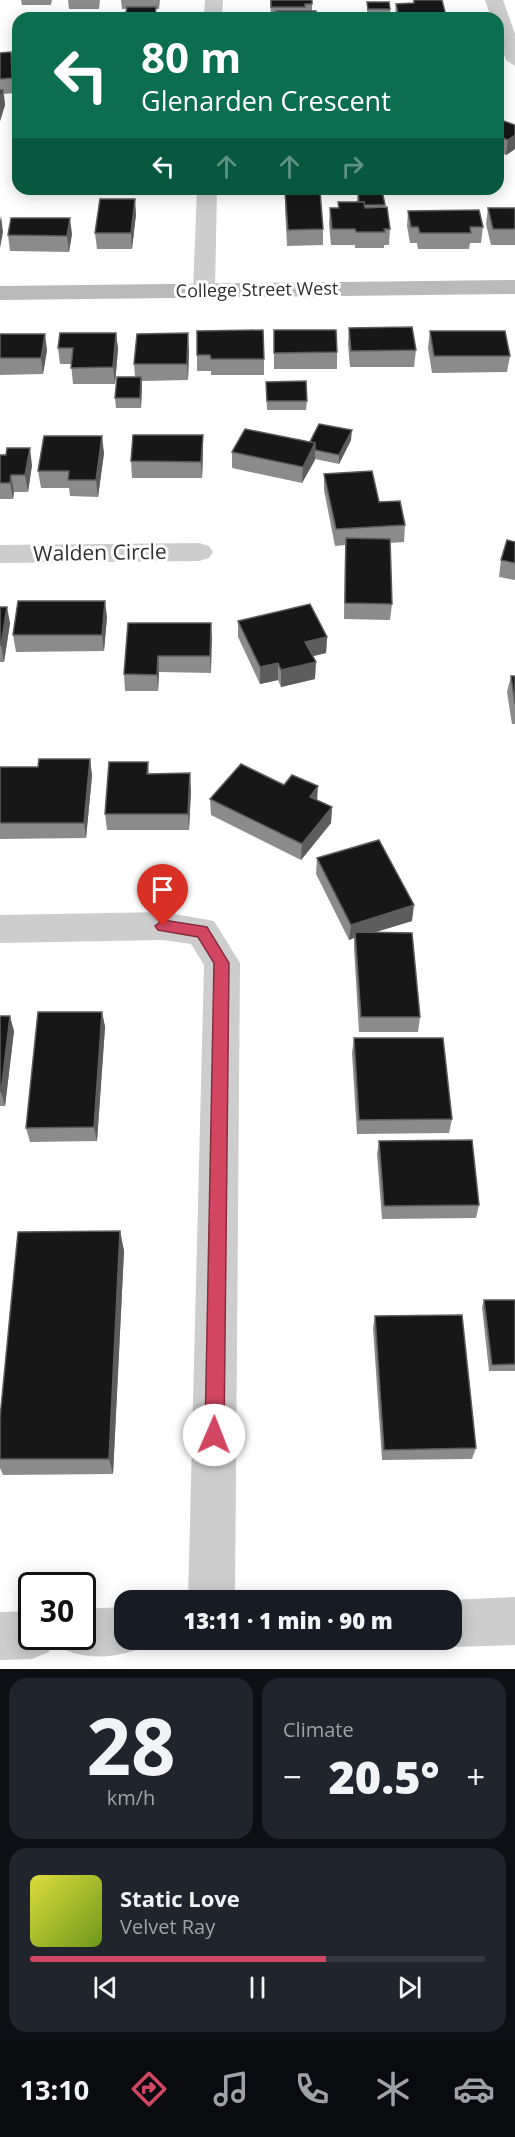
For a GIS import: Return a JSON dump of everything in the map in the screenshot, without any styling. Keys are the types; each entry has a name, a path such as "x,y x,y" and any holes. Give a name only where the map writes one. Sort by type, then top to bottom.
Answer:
{"street":[{"path":"504,29 515,60"},
{"path":"204,291 207,195"},
{"name":"College Street West","path":"0,293 515,287"},
{"name":"Walden Circle","path":"0,554 199,552"},
{"path":"0,928 163,926 202,931 222,963 212,1590"},
{"path":"462,1623 515,1621"},
{"path":"96,1632 114,1631"},
{"path":"0,1636 18,1635"}],"building":[{"path":"271,0 312,0 312,4 305,4 305,7 271,7"},
{"path":"414,0 442,0 445,12 398,12 396,4 414,3"},
{"path":"367,2 389,2 390,9 368,9"},
{"path":"127,7 156,7 156,12 126,12"},
{"path":"276,11 316,11 316,12"},
{"path":"11,52 12,78 0,79 0,53"},
{"path":"504,121 515,125 515,135 508,140 504,138"},
{"path":"285,195 320,195 323,229 288,230"},
{"path":"358,195 383,195 385,205 364,205 364,202 359,202"},
{"path":"100,199 135,199 131,233 95,233"},
{"path":"338,202 364,202 365,208 387,207 390,229 384,229 385,232 356,232 355,229 332,229 330,208 339,208"},
{"path":"488,208 515,208 515,229 493,229"},
{"path":"479,210 483,227 470,227 471,233 420,233 418,227 411,227 408,211"},
{"path":"11,218 70,218 67,236 8,235"},
{"path":"412,327 416,350 351,351 349,328"},
{"path":"263,330 264,359 211,359 210,355 197,355 197,331"},
{"path":"274,330 336,330 337,352 274,353"},
{"path":"430,331 505,331 510,356 434,356"},
{"path":"60,333 116,333 113,367 71,368 73,348 58,348"},
{"path":"188,333 187,364 134,364 137,334"},
{"path":"0,334 45,334 41,358 0,358"},
{"path":"117,377 141,377 140,398 115,398"},
{"path":"306,381 307,401 267,401 266,382"},
{"path":"319,424 352,430 339,455 315,450 315,443 310,442"},
{"path":"245,429 315,443 303,467 232,452"},
{"path":"133,435 203,435 201,462 131,461"},
{"path":"44,436 102,436 96,480 68,480 69,471 38,471"},
{"path":"7,448 30,448 25,475 11,475 10,483 0,483 0,455 6,455"},
{"path":"372,471 379,502 400,501 405,525 336,529 324,474"},
{"path":"346,538 390,539 392,604 345,603"},
{"path":"507,540 515,542 515,563 501,560"},
{"path":"18,601 105,601 102,635 13,635"},
{"path":"310,604 327,637 305,642 316,662 281,670 278,663 260,667 238,621"},
{"path":"0,607 7,607 1,645 0,645"},
{"path":"128,623 211,623 210,656 158,656 157,675 124,674"},
{"path":"511,676 515,676 515,704"},
{"path":"39,759 90,759 84,823 0,823 0,767 38,767"},
{"path":"109,762 148,762 147,774 190,773 188,814 105,814"},
{"path":"241,764 284,785 292,775 318,786 310,797 332,807 302,844 210,799"},
{"path":"379,840 414,905 351,925 317,858"},
{"path":"355,932 412,933 420,1017 361,1017"},
{"path":"38,1012 102,1012 94,1127 26,1128"},
{"path":"0,1016 10,1016 1,1092 0,1092"},
{"path":"354,1038 443,1038 452,1119 359,1120"},
{"path":"472,1140 479,1205 384,1206 379,1141"},
{"path":"120,1231 109,1459 0,1459 0,1418 18,1232"},
{"path":"484,1300 515,1300 515,1364 492,1365"},
{"path":"462,1315 476,1448 384,1450 375,1316"}],"route":[{"path":"163,926 202,931 222,963 214,1435"}]}
